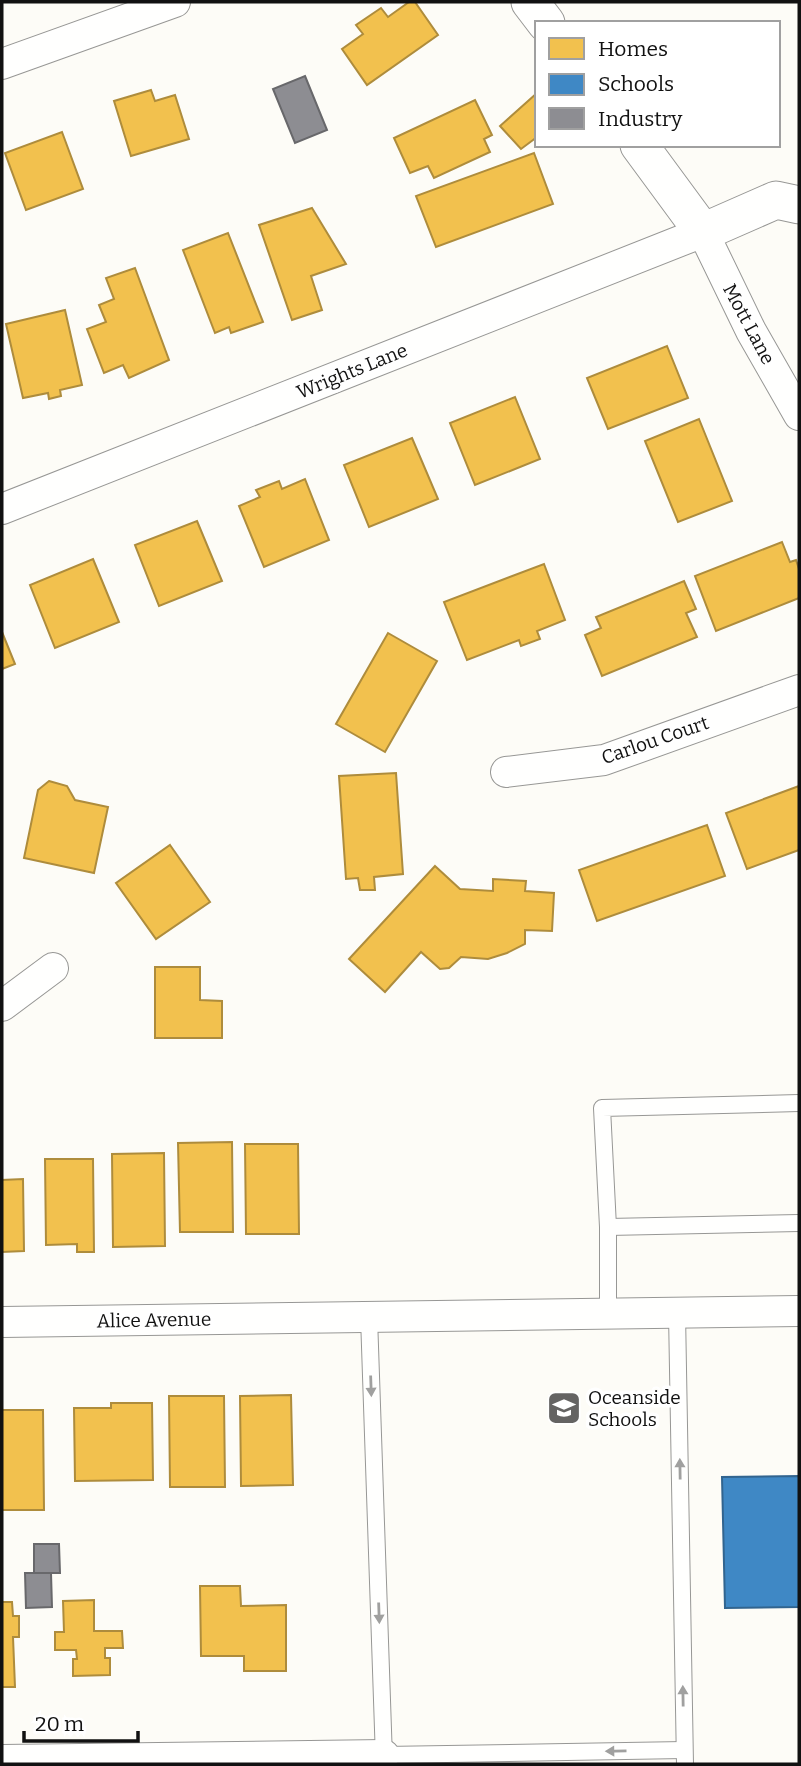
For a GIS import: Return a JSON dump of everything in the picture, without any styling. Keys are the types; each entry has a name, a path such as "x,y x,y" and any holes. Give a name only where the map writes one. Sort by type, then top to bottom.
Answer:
{"street":[{"path":"2,64 175,2"},
{"path":"530,2 544,21"},
{"path":"640,147 703,232 776,200 799,205"},
{"name":"Mott Lane","path":"703,232 751,331 799,415"},
{"name":"Wrights Lane","path":"2,509 703,232"},
{"name":"Carlou Court","path":"506,772 604,760 799,690"},
{"path":"2,1006 53,968"},
{"name":"Alice Avenue","path":"2,1322 799,1311"},
{"path":"2,1760 384,1760"}],"lane":[{"path":"608,1313 608,1227 602,1108 799,1103"},
{"path":"608,1227 799,1223"},
{"path":"369,1317 384,1760 684,1757 677,1313"}],"building: Homes":[{"path":"409,2 415,2 438,35 367,85 342,49 363,34 356,25 381,8 388,17"},
{"path":"151,90 155,101 175,95 189,139 131,156 114,101"},
{"path":"535,95 535,138 521,149 500,126"},
{"path":"475,100 492,135 484,139 490,152 434,178 428,166 410,173 394,138"},
{"path":"62,132 83,189 26,210 5,153"},
{"path":"534,153 553,204 436,247 416,196"},
{"path":"312,208 346,264 311,276 322,310 292,320 259,225"},
{"path":"228,233 263,322 231,333 229,327 215,333 183,250"},
{"path":"135,268 169,360 129,378 123,365 104,373 87,329 106,322 99,305 114,299 106,278"},
{"path":"65,310 82,385 60,390 61,396 49,399 48,393 23,398 6,324"},
{"path":"667,346 688,398 608,429 587,378"},
{"path":"515,397 540,459 475,485 450,423"},
{"path":"699,419 732,501 678,522 645,441"},
{"path":"412,438 438,499 369,527 344,465"},
{"path":"305,479 329,540 264,567 239,506 260,497 256,490 279,481 282,489"},
{"path":"197,521 222,581 159,606 135,545"},
{"path":"782,542 790,562 796,560 799,569 799,598 716,631 695,576"},
{"path":"93,559 119,622 55,648 30,585"},
{"path":"544,564 565,620 537,631 540,639 521,646 519,640 467,660 444,602"},
{"path":"684,581 696,609 686,613 697,637 602,676 585,635 601,628 596,617"},
{"path":"2,632 15,664 2,669"},
{"path":"388,633 437,661 385,752 336,724"},
{"path":"396,773 403,874 374,877 375,890 360,890 358,878 346,879 339,776"},
{"path":"49,781 67,786 75,800 108,807 94,873 24,858 38,790"},
{"path":"799,786 799,850 747,869 726,813"},
{"path":"707,825 725,876 597,921 579,870"},
{"path":"170,845 210,902 156,939 116,883"},
{"path":"435,866 460,889 493,891 493,879 526,881 525,891 554,893 552,931 525,930 525,944 507,953 488,959 461,957 449,968 440,969 421,952 385,992 349,959"},
{"path":"155,967 200,967 200,1000 222,1001 222,1038 155,1038"},
{"path":"232,1142 233,1232 180,1232 178,1143"},
{"path":"245,1144 298,1144 299,1234 246,1234"},
{"path":"164,1153 165,1246 113,1247 112,1154"},
{"path":"45,1159 93,1159 94,1252 77,1252 77,1244 46,1245"},
{"path":"23,1179 24,1251 2,1252 2,1180"},
{"path":"291,1395 293,1485 241,1486 240,1396"},
{"path":"169,1396 224,1396 225,1487 170,1487"},
{"path":"111,1403 152,1403 153,1480 75,1481 74,1408 111,1408"},
{"path":"2,1410 43,1410 44,1510 2,1510"},
{"path":"200,1586 240,1586 241,1606 286,1605 286,1671 244,1671 244,1656 201,1656"},
{"path":"94,1600 94,1631 122,1631 123,1648 105,1648 105,1658 110,1658 110,1675 73,1676 76,1650 55,1650 55,1632 64,1632 63,1601"},
{"path":"2,1602 12,1602 13,1616 19,1616 19,1637 13,1637 15,1687 2,1687"}],"building: Schools":[{"path":"799,1476 799,1607 725,1608 722,1477"}],"building: Industry":[{"path":"305,76 327,130 295,143 273,89"},
{"path":"34,1544 59,1544 60,1573 34,1573"},
{"path":"25,1573 51,1573 52,1607 26,1608"}],"place":[{"name":"Oceanside Schools","path":"564,1408"}]}
